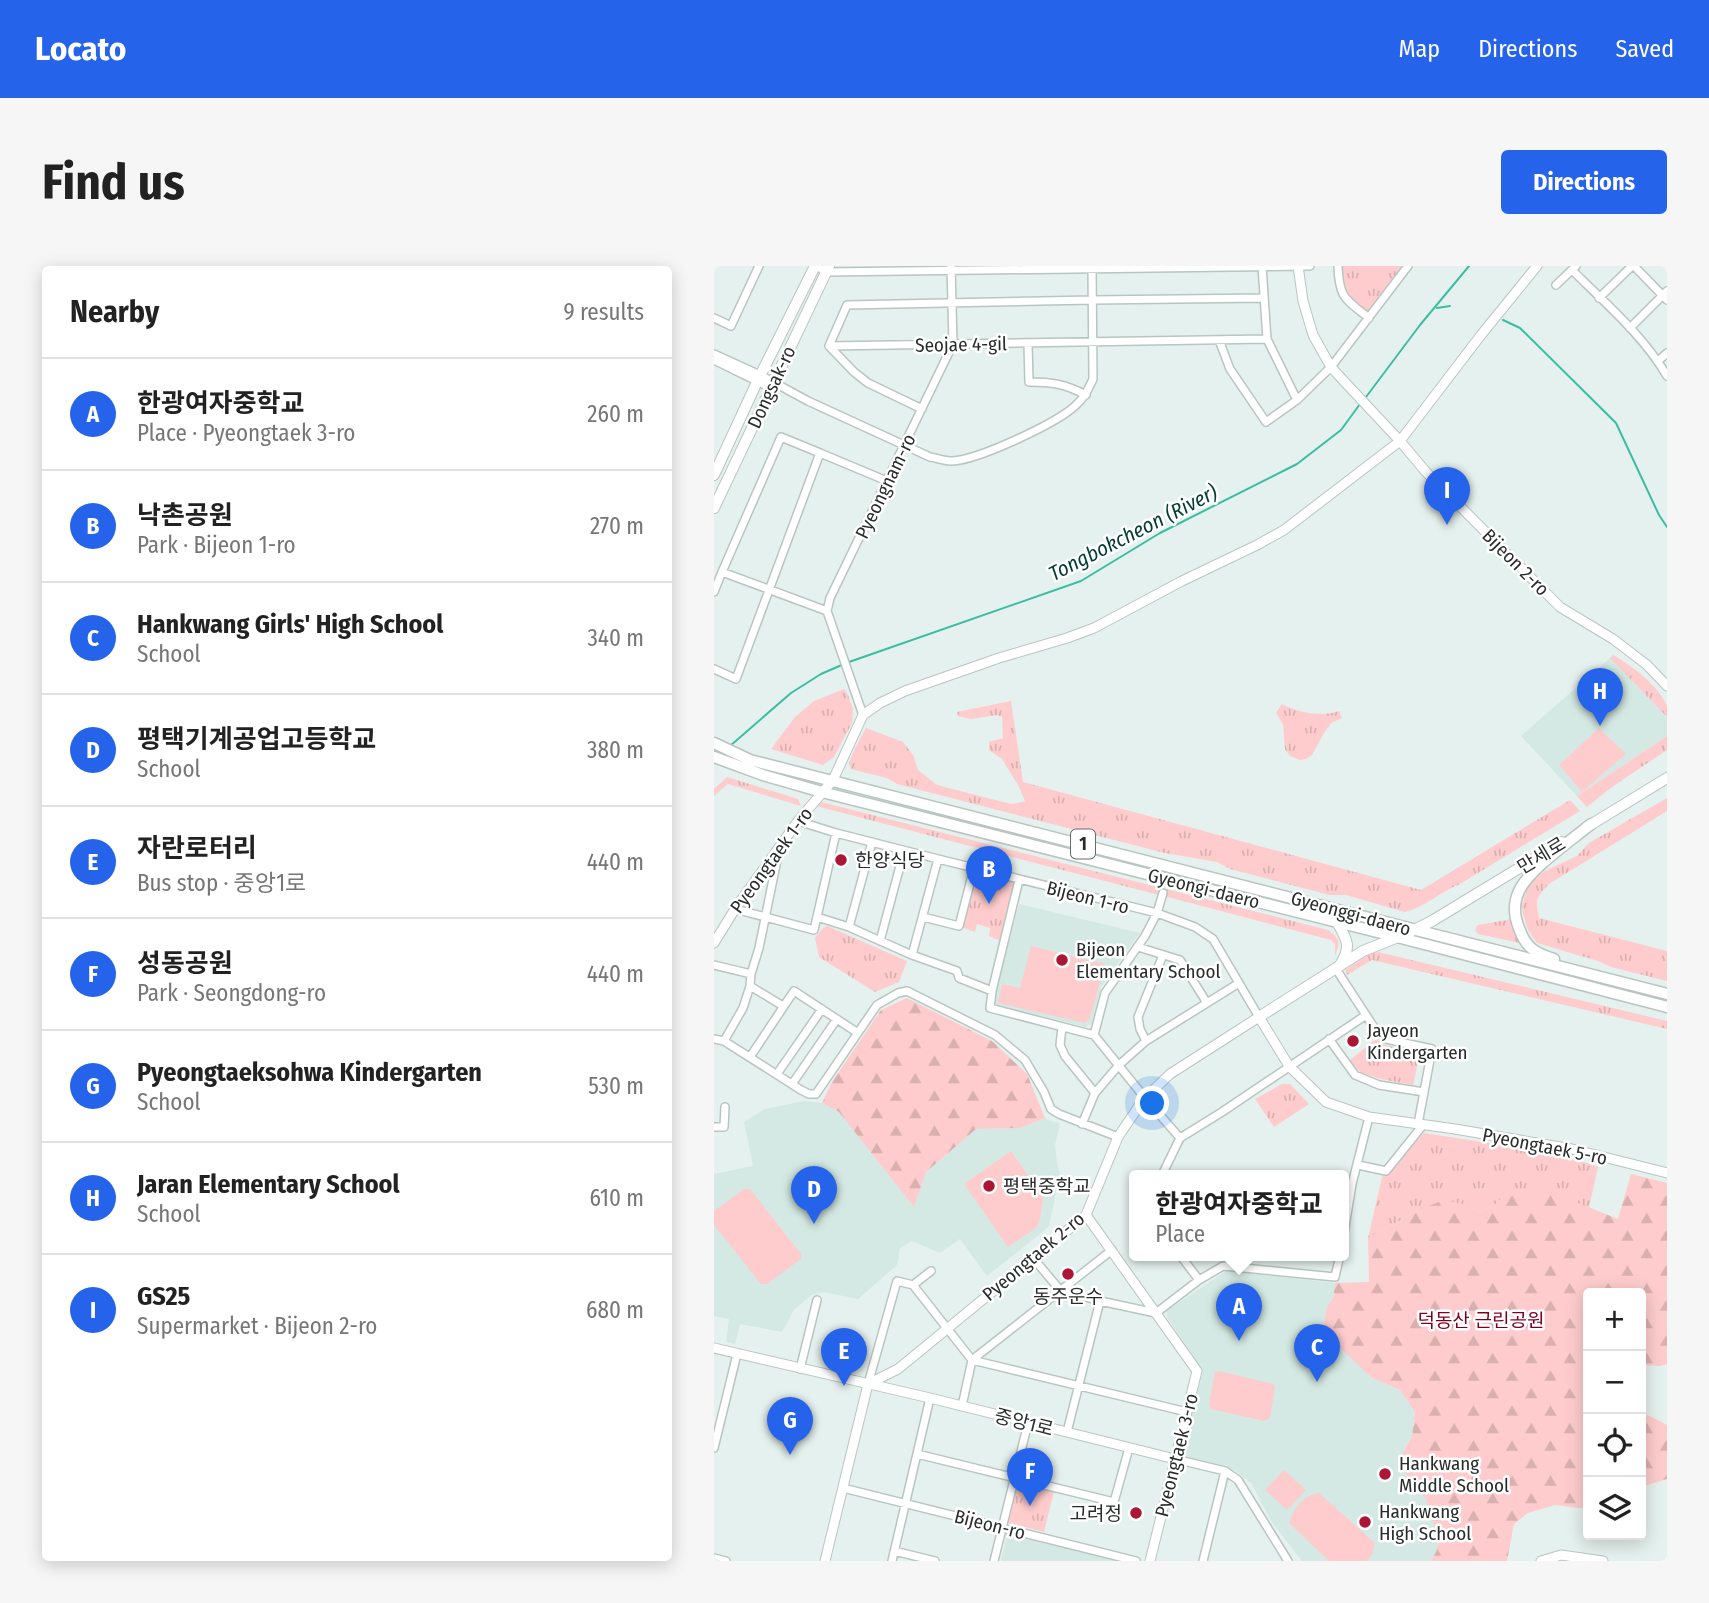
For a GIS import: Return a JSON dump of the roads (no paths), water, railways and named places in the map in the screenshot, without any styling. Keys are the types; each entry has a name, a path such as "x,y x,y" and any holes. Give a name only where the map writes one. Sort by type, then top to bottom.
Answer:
{"main road":[{"name":"Dongsak-ro","path":"714,475 759,378 821,267"},
{"name":"Dongsak-ro","path":"714,508 772,385 821,267"},
{"name":"Gyeonggi-daero","path":"714,743 750,760 1667,994"},
{"name":"Gyeongi-daero","path":"714,757 741,768 822,792 1667,1007"},
{"name":"만세로","path":"1415,930 1667,778"},
{"path":"1591,824 1528,878 1520,889 1515,905 1515,917 1528,945 1538,954 1583,968 1592,975"},
{"path":"1337,922 1348,945 1346,956 1337,969"},
{"name":"Pyeongtaek 2-ro","path":"1259,1017 1363,951 1415,930"}],"street":[{"path":"714,318 731,326 760,266"},
{"path":"1298,266 1303,301 1313,335 1331,367"},
{"path":"821,267 951,269 1310,266"},
{"path":"1338,266 1339,287 1346,300 1369,318"},
{"path":"1219,340 1230,369 1266,422 1297,400 1331,367 1408,266"},
{"path":"722,572 827,611 863,715 905,691 999,657 1094,628 1284,530 1400,441 1537,266"},
{"path":"1600,298 1633,266 1666,295 1630,328"},
{"path":"714,354 772,385 930,457 950,461 973,457 1038,429 1073,408 1086,395 1093,379 1092,267"},
{"path":"1262,267 1267,339 1297,400"},
{"path":"1556,285 1574,268 1630,328 1667,376"},
{"path":"951,269 953,344"},
{"path":"922,409 867,383 829,346 847,305 1263,298"},
{"name":"Seojae 4-gil","path":"829,346 1267,339"},
{"path":"1028,342 1029,382 1052,382 1086,395"},
{"name":"Pyeongnam-ro","path":"827,611 830,597 953,344"},
{"path":"1658,361 1667,352"},
{"path":"714,360 759,378"},
{"name":"Bijeon 2-ro","path":"1331,367 1426,472 1560,607 1627,649 1667,686"},
{"path":"714,592 781,437 887,481"},
{"path":"714,669 736,678 820,453"},
{"name":"Pyeongtaek 1-ro","path":"714,943 798,821 832,780 863,715"},
{"name":"Bijeon 1-ro","path":"798,821 904,851 1157,914 1195,927 1213,939 1259,1017"},
{"path":"736,909 814,930 836,833"},
{"path":"849,927 872,842"},
{"path":"724,1041 743,1008 750,986 780,846"},
{"path":"880,941 904,851"},
{"path":"912,955 938,859"},
{"path":"923,917 958,926 974,868"},
{"name":"Bijeon 1-ro","path":"992,991 1019,880"},
{"path":"1157,914 1163,893"},
{"name":"Bijeon 1-ro","path":"1094,1035 1105,993 1138,947 1157,914"},
{"path":"817,917 849,927 912,955 957,971 959,978 992,991 990,1008 1094,1035 1180,1138"},
{"path":"1138,947 1180,960 1207,1003"},
{"path":"1146,1041 1138,1017 1163,955"},
{"path":"714,965 751,974"},
{"path":"1337,969 1377,1032 1386,1039 1432,1049 1420,1124 1386,1171 1358,1165"},
{"path":"1082,1124 1095,1093 1119,1065 1146,1041 1239,983"},
{"path":"750,986 783,1006"},
{"path":"750,1057 794,990 858,1033"},
{"path":"714,1039 724,1041 809,1094 816,1094 877,1005 907,990 995,1035 1025,1060 1044,1091 1051,1109 1118,1137"},
{"path":"777,1074 822,1009"},
{"path":"1164,1170 1180,1138 1366,1015"},
{"name":"Pyeongtaek 5-ro","path":"1259,1017 1289,1066 1326,1102 1369,1117 1572,1149 1667,1173"},
{"name":"Pyeongtaek 2-ro","path":"868,1384 898,1369 1086,1215 1118,1137 1145,1098 1170,1074 1259,1017"},
{"path":"792,1084 836,1019"},
{"path":"1062,1027 1060,1045 1065,1056 1095,1093"},
{"path":"1329,1039 1355,1075 1379,1085 1424,1092"},
{"path":"714,1127 724,1127 725,1107"},
{"path":"1349,1202 1369,1117"},
{"name":"Pyeongtaek 3-ro","path":"1086,1215 1197,1371 1150,1561"},
{"path":"962,1406 972,1360 1112,1250"},
{"path":"1033,1258 1060,1290 1156,1313 1199,1280 1223,1266 1335,1277 1339,1261"},
{"path":"1185,1261 1199,1280"},
{"path":"913,1285 931,1271"},
{"path":"831,1561 868,1384 897,1281 913,1285 972,1360 1187,1412"},
{"path":"800,1369 817,1300"},
{"path":"1068,1432 1100,1301"},
{"name":"중앙1로","path":"714,1348 1225,1471"},
{"path":"714,1448 737,1354"},
{"path":"892,1561 930,1398"},
{"path":"994,1561 1028,1423"},
{"path":"917,1454 1114,1502 1129,1448"},
{"path":"1203,1561 1225,1471 1238,1480 1289,1561"},
{"path":"825,1561 846,1488"},
{"name":"Bijeon-ro","path":"846,1488 1136,1561"},
{"path":"894,1551 935,1561"},
{"path":"1541,1561 1561,1555 1603,1561"},
{"path":"714,1558 726,1561"}],"waterway":[{"name":"Tongbokcheon (River)","path":"1366,397 1469,266"},
{"path":"1437,308 1450,306"},
{"path":"1503,320 1520,328 1616,423 1667,527"},
{"name":"Tongbokcheon (River)","path":"849,662 1081,581 1160,533 1297,464 1341,430 1360,404"},
{"name":"Tongbokcheon (River)","path":"730,746 791,693 821,674 844,664"}],"place":[{"name":"GS25","path":"1447,525"},
{"name":"Jaran Elementary School","path":"1600,726"},
{"name":"한양식당","path":"841,860"},
{"name":"낙촌공원","path":"989,904"},
{"name":"Bijeon Elementary School","path":"1062,960"},
{"name":"Jayeon Kindergarten","path":"1353,1041"},
{"name":"평택중학교","path":"989,1186"},
{"name":"평택기계공업고등학교","path":"814,1224"},
{"name":"동주운수","path":"1068,1274"},
{"name":"한광여자중학교","path":"1239,1341"},
{"name":"Hankwang Girls' High School","path":"1317,1382"},
{"name":"자란로터리","path":"844,1386"},
{"name":"Pyeongtaeksohwa Kindergarten","path":"790,1455"},
{"name":"Hankwang Middle School","path":"1385,1474"},
{"name":"성동공원","path":"1030,1506"},
{"name":"고려정","path":"1136,1513"},
{"name":"Hankwang High School","path":"1365,1522"}],"park label":[{"name":"덕동산 근린공원","path":"1481,1320"}]}
